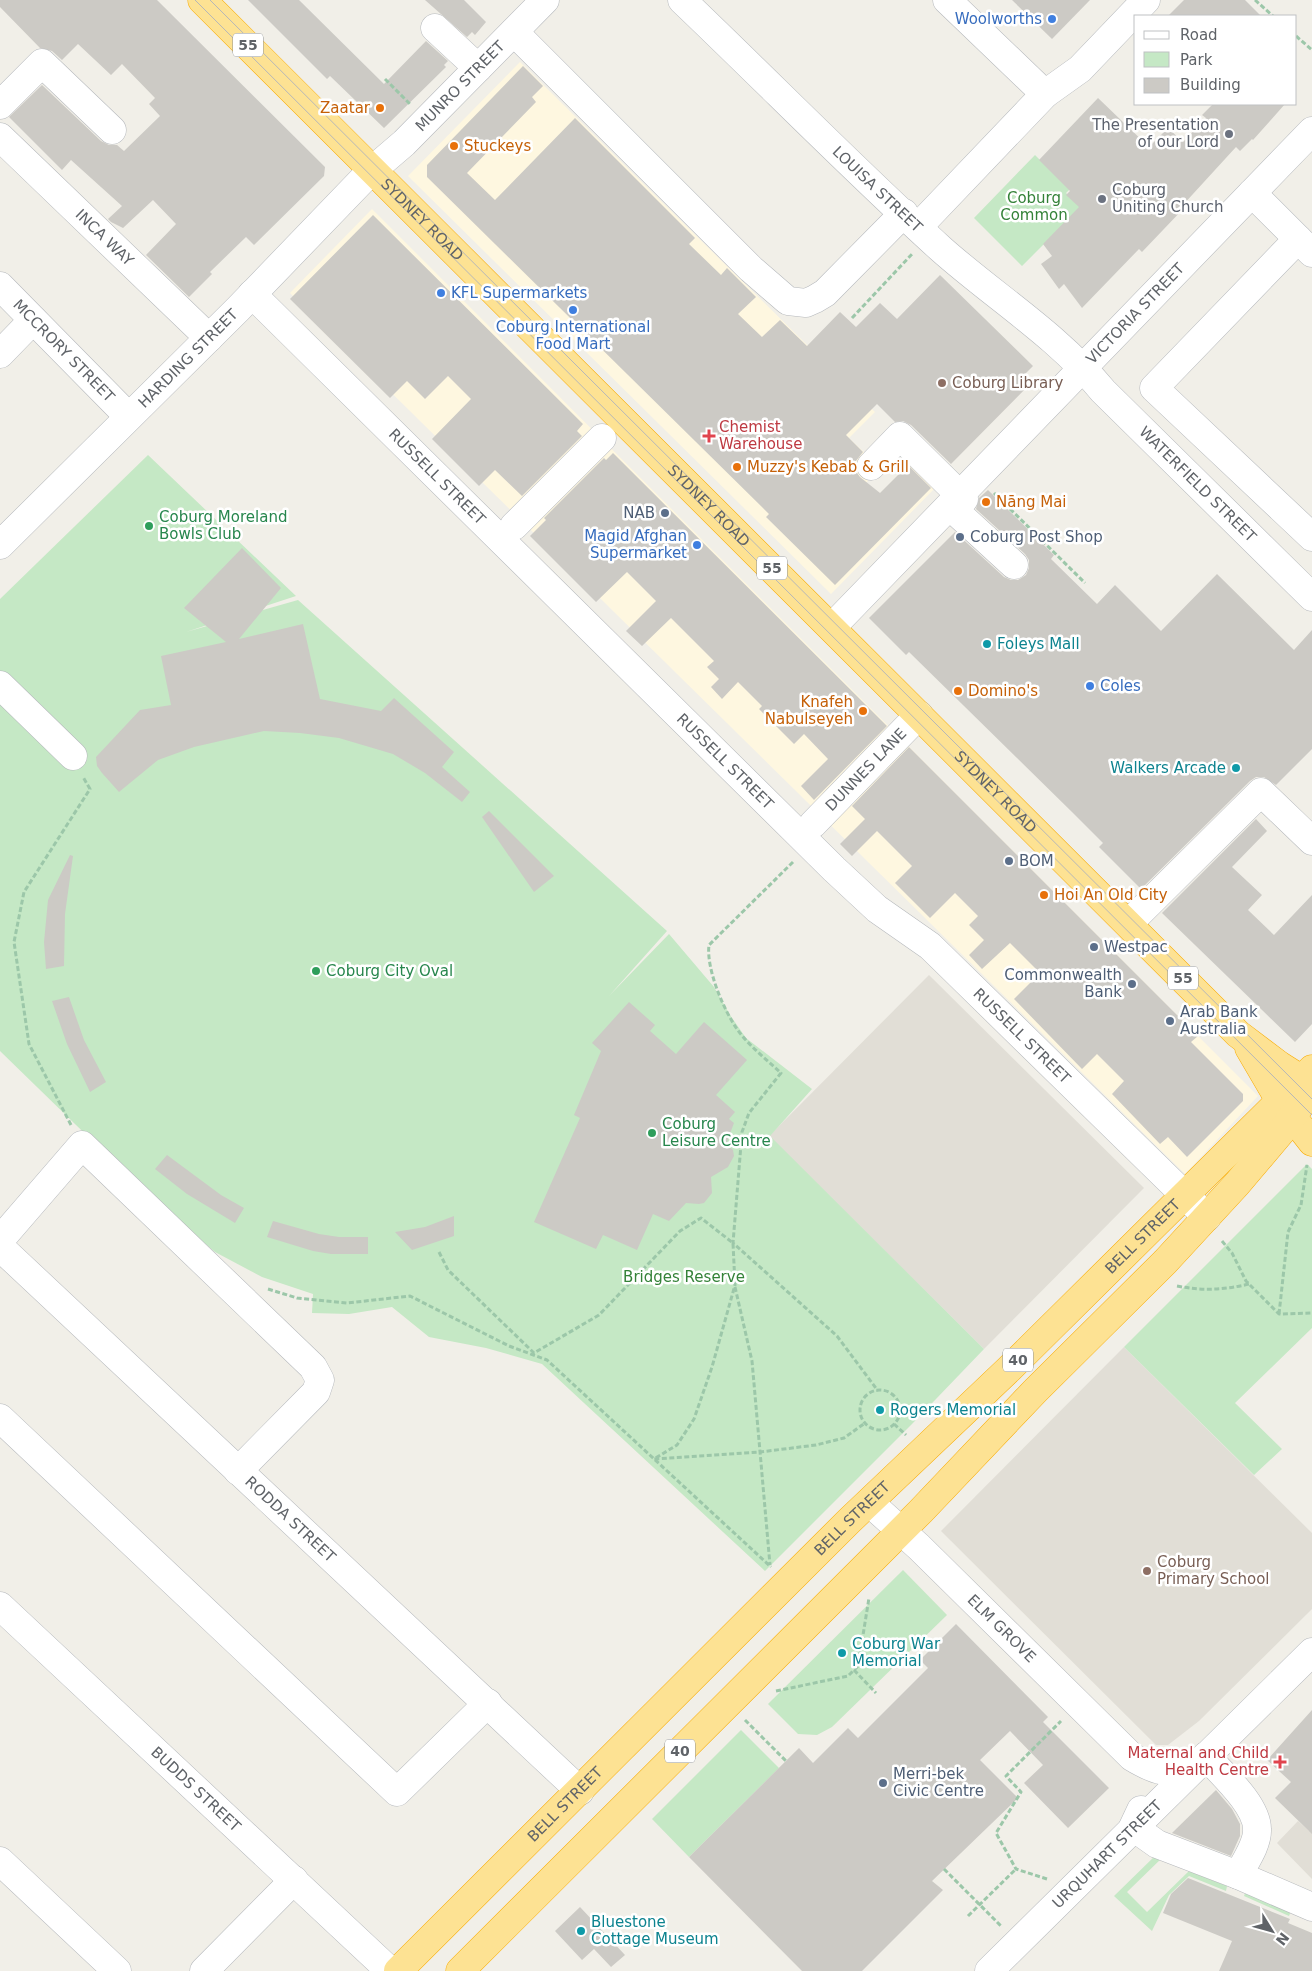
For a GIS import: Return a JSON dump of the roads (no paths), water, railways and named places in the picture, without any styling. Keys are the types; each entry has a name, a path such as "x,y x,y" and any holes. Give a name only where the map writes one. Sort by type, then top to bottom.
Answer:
{"highway":[{"name":"SYDNEY ROAD","path":"202,0 1129,923 1238,1034 1250,1048 1309,1150"},
{"name":"SYDNEY ROAD","path":"1238,1034 1279,1065 1310,1081"},
{"name":"BELL STREET","path":"460,1971 900,1531 1207,1217 1238,1184 1286,1109 1310,1081"},
{"name":"BELL STREET","path":"398,1971 580,1791 779,1576 870,1503 1184,1197 1286,1109"},
{"path":"1009,1369 1035,1391"}],"street":[{"name":"MUNRO STREET","path":"372,170 426,120 545,0"},
{"name":"LOUISA STREET","path":"682,0 917,225 1085,368"},
{"path":"947,0 1044,94"},
{"path":"514,32 751,269 788,301 806,303 825,293 917,225 1044,94 1080,69 1146,0"},
{"path":"435,28 478,68"},
{"path":"0,105 42,62 112,130"},
{"name":"VICTORIA STREET","path":"832,627 1312,132"},
{"name":"INCA WAY","path":"0,136 208,338"},
{"name":"HARDING STREET","path":"0,545 252,294 372,170"},
{"path":"1252,193 1305,246 1154,388 1312,537"},
{"name":"MCCRORY STREET","path":"0,286 128,416"},
{"name":"RUSSELL STREET","path":"252,294 834,869 877,909 930,946 1184,1197 1207,1217"},
{"path":"0,354 33,320"},
{"name":"WATERFIELD STREET","path":"1085,368 1103,391 1312,597"},
{"path":"871,466 900,436 964,499 954,510 1014,565"},
{"path":"514,526 602,438"},
{"path":"1180,467 1207,439"},
{"path":"0,685 73,756"},
{"name":"DUNNES LANE","path":"813,824 919,715"},
{"path":"1129,923 1261,792 1312,841"},
{"path":"0,1240 82,1145 314,1367 320,1380 316,1392 238,1471"},
{"name":"RODDA STREET","path":"0,1247 580,1791"},
{"path":"0,1418 398,1792 488,1703"},
{"name":"ELM GROVE","path":"870,1503 1132,1757 1153,1770 1176,1772 1201,1761"},
{"name":"BUDDS STREET","path":"0,1606 390,1971"},
{"name":"URQUHART STREET","path":"989,1971 1312,1652"},
{"name":"ELM GROVE","path":"1132,1757 1145,1787 1142,1806 1133,1827"},
{"path":"1201,1761 1252,1810 1258,1829 1250,1852 1238,1875"},
{"path":"1133,1827 1157,1844 1238,1875 1312,1907"},
{"path":"0,1861 117,1971"},
{"path":"204,1971 294,1880"}],"tram line":[{"path":"195,0 1312,1115"},
{"path":"210,0 1312,1099"}],"place":[{"name":"Woolworths","path":"1052,19"},
{"name":"Zaatar","path":"380,108"},
{"name":"The Presentation of our Lord","path":"1229,134"},
{"name":"Stuckeys","path":"454,146"},
{"name":"Coburg Uniting Church","path":"1102,199"},
{"name":"KFL Supermarkets","path":"441,293"},
{"name":"Coburg International Food Mart","path":"573,310"},
{"name":"Coburg Library","path":"942,383"},
{"name":"Chemist Warehouse","path":"709,436"},
{"name":"Muzzy's Kebab & Grill","path":"737,467"},
{"name":"Nāng Mai","path":"986,502"},
{"name":"NAB","path":"665,513"},
{"name":"Coburg Moreland Bowls Club","path":"149,526"},
{"name":"Coburg Post Shop","path":"960,537"},
{"name":"Magid Afghan Supermarket","path":"697,545"},
{"name":"Foleys Mall","path":"987,644"},
{"name":"Coles","path":"1090,686"},
{"name":"Domino's","path":"958,691"},
{"name":"Knafeh Nabulseyeh","path":"863,711"},
{"name":"Walkers Arcade","path":"1236,768"},
{"name":"BOM","path":"1009,861"},
{"name":"Hoi An Old City","path":"1044,895"},
{"name":"Westpac","path":"1094,947"},
{"name":"Coburg City Oval","path":"316,971"},
{"name":"Commonwealth Bank","path":"1132,984"},
{"name":"Arab Bank Australia","path":"1170,1021"},
{"name":"Coburg Leisure Centre","path":"652,1133"},
{"name":"Rogers Memorial","path":"880,1410"},
{"name":"Coburg Primary School","path":"1147,1571"},
{"name":"Coburg War Memorial","path":"842,1653"},
{"name":"Maternal and Child Health Centre","path":"1280,1762"},
{"name":"Merri-bek Civic Centre","path":"883,1783"},
{"name":"Bluestone Cottage Museum","path":"581,1931"}],"park label":[{"name":"Coburg Common","path":"1034,206"},
{"name":"Bridges Reserve","path":"684,1277"}]}
